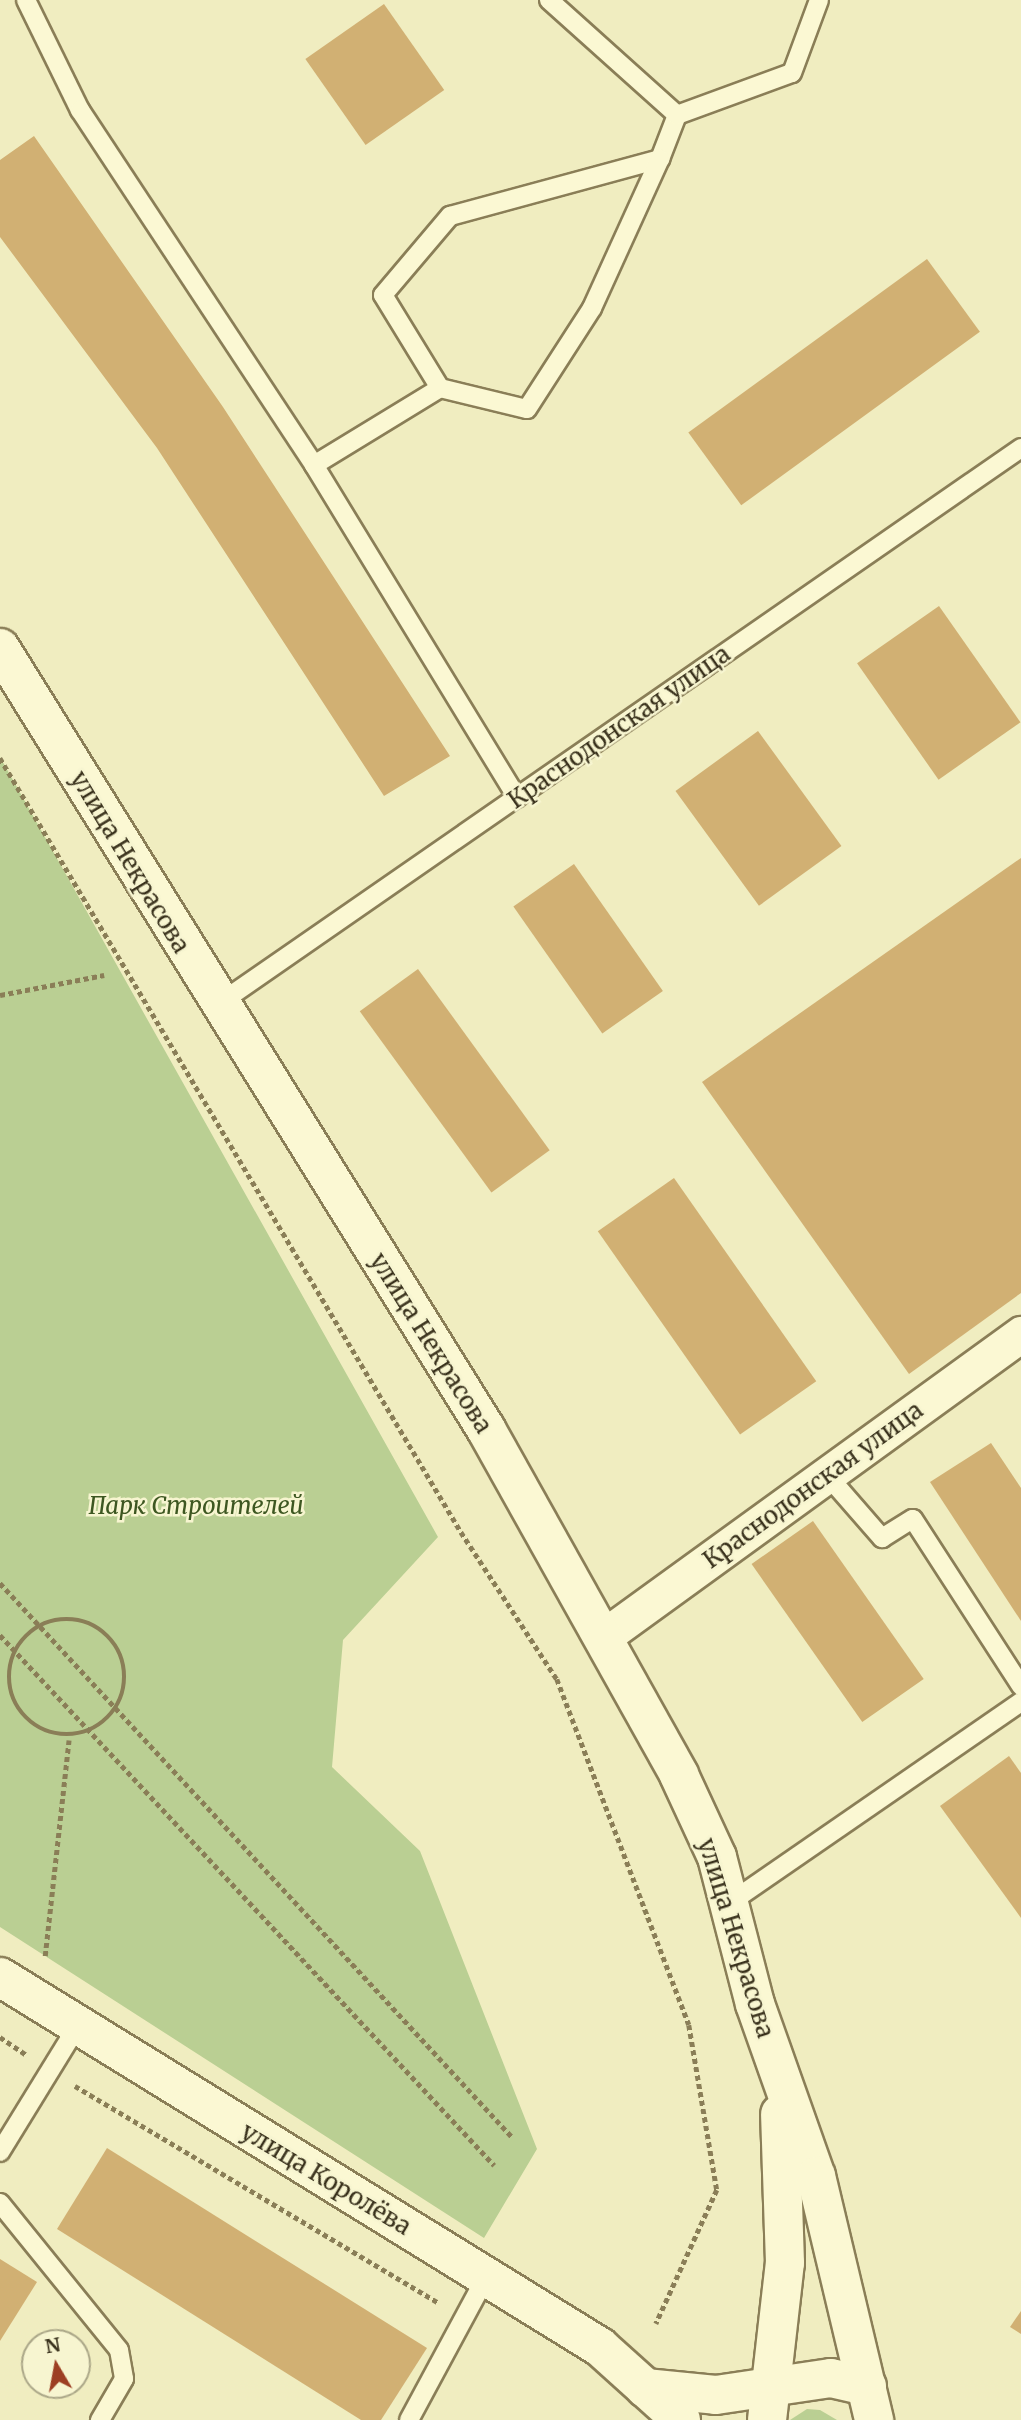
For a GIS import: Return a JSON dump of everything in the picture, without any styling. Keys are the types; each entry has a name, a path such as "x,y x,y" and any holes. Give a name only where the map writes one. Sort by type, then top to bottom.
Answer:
{"main road":[{"name":"улица Некрасова","path":"0,648 217,1005 486,1429 606,1635 717,1857 778,2077 816,2176 870,2403"},
{"name":"улица Королёва","path":"0,1977 76,2027 600,2347 681,2420"},
{"name":"улица Некрасова","path":"769,2403 785,2263 778,2077"},
{"path":"645,2388 769,2403 831,2378 870,2403"}],"street":[{"name":"Краснодонская улица","path":"606,1635 1021,1334"}],"lane":[{"path":"26,0 80,110 314,465 517,798"},
{"path":"549,0 677,115"},
{"path":"660,159 450,216 383,295 440,388 527,409 592,308 660,159 677,115 792,73 819,0"},
{"path":"314,465 440,388"},
{"name":"Краснодонская улица","path":"217,1005 1021,448"},
{"path":"827,1475 882,1538 913,1519 1021,1686"},
{"path":"728,1904 1021,1702"},
{"path":"0,2152 76,2027"},
{"path":"0,2203 119,2350 124,2379 108,2417"},
{"path":"410,2420 486,2277"}],"path":[{"path":"0,758 461,1532 557,1679 689,2025 717,2190 656,2324"},
{"path":"0,995 104,975"},
{"path":"0,1584 116,1705 513,2138"},
{"path":"79,1616 103,1626 121,1649 116,1705 103,1721 69,1740 36,1728 9,1681 13,1649 41,1626 79,1616"},
{"path":"0,1635 494,2165"},
{"path":"0,1680 9,1681"},
{"path":"45,1956 69,1740"},
{"path":"0,2037 50,2070 464,2318"}],"green space":[{"name":"Парк Строителей","path":"0,757 438,1537 343,1640 332,1767 420,1851 537,2149 484,2238 0,1927"},
{"path":"807,2409 820,2410 837,2420 790,2420"}],"building":[{"path":"384,4 444,90 366,145 305,59"},
{"path":"34,136 223,407 450,756 384,796 157,448 0,237 0,160"},
{"path":"927,259 980,332 741,505 688,432"},
{"path":"939,606 1020,722 939,780 857,663"},
{"path":"758,731 841,846 759,906 675,791"},
{"path":"1021,858 1021,1293 909,1374 702,1082"},
{"path":"574,864 663,991 602,1033 513,906"},
{"path":"418,969 550,1150 491,1193 360,1011"},
{"path":"674,1178 816,1381 740,1434 598,1231"},
{"path":"991,1443 1021,1488 1021,1621 930,1482"},
{"path":"813,1521 924,1679 862,1722 752,1564"},
{"path":"1009,1756 1021,1773 1021,1918 940,1806"},
{"path":"107,2148 427,2348 381,2420 361,2420 57,2229"},
{"path":"0,2259 37,2282 0,2341"},
{"path":"1021,2311 1021,2334 1010,2327"}]}
